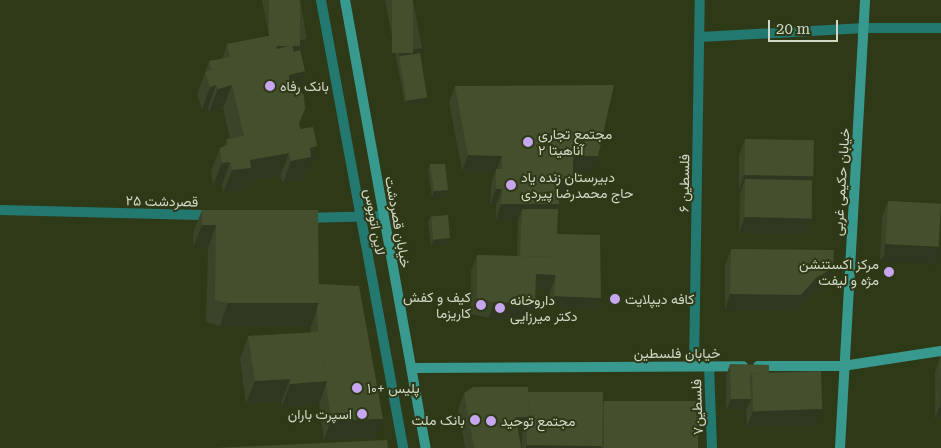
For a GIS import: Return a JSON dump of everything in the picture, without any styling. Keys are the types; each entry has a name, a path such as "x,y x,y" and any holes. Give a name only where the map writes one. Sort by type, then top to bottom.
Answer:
{"street":[{"name":"لاین اتوبوس","path":"321,0 403,448"},
{"name":"خیابان قصردشت","path":"345,0 382,216 426,448"},
{"name":"فلسطین ۶","path":"694,366 700,0"},
{"name":"خیابان حکیمی غربی","path":"840,448 843,366 865,28 865,0"},
{"path":"700,37 865,28 941,28"},
{"name":"قصردشت ۲۵","path":"0,210 220,216"},
{"path":"290,217 361,219 382,216"},
{"name":"خیابان فلسطین","path":"412,368 843,366 941,351"},
{"name":"۷فلسطین","path":"709,366 712,448"}],"building":[{"path":"269,0 300,0 300,46 269,46"},
{"path":"392,0 413,0 413,53 392,53"},
{"path":"273,35 277,49 292,45 294,52 300,50 305,71 289,75 289,81 304,95 305,109 299,122 300,129 313,127 317,146 310,148 311,157 291,161 289,153 250,160 251,168 232,170 230,162 222,163 220,148 228,145 227,139 244,136 232,85 218,89 216,85 210,87 205,72 211,70 209,61 230,57 227,44"},
{"path":"420,53 427,97 406,101 399,56"},
{"name":"مجتمع تجاری آناهیتا ۲","path":"614,85 598,156 573,156 573,179 560,178 559,204 501,204 502,189 496,189 496,169 502,169 502,156 468,155 455,86"},
{"path":"745,139 814,140 813,176 744,175"},
{"path":"430,164 445,164 448,190 434,191"},
{"path":"745,179 812,180 811,218 744,217"},
{"path":"888,201 941,204 939,247 886,244"},
{"path":"522,209 558,209 557,234 600,235 601,298 554,296 557,257 520,256"},
{"path":"202,210 318,210 319,303 228,303 215,300 216,225 202,225"},
{"path":"448,215 450,238 433,239 431,216"},
{"path":"731,249 834,250 833,268 816,278 801,295 730,294"},
{"path":"477,255 557,257 556,275 536,274 535,303 494,302 477,298"},
{"path":"319,284 359,286 383,419 331,420 327,381 318,332 317,307 319,303"},
{"path":"319,332 327,381 290,384 290,379 255,381 248,336"},
{"path":"940,356 941,356 941,403"},
{"path":"730,364 769,365 769,373 752,373 750,377 751,399 731,399"},
{"path":"821,371 822,409 753,411 752,373"},
{"name":"مجتمع توحید","path":"473,387 528,387 529,417 516,417 521,448 474,448 464,393"},
{"path":"528,392 603,392 602,446 527,445"},
{"path":"604,401 698,401 698,448 604,448"},
{"path":"387,440 388,448 215,448"}],"place":[{"name":"بانک رفاه","path":"270,86"},
{"name":"مجتمع تجاری آناهیتا ۲","path":"528,142"},
{"name":"دبیرستان زنده یاد حاج محمدرضا پیردی","path":"511,185"},
{"name":"مرکز اکستنشن مژه و لیفت","path":"889,272"},
{"name":"کافه دیپلایت","path":"615,299"},
{"name":"کیف و کفش کاریزما","path":"481,305"},
{"name":"داروخانه دکتر میرزایی","path":"500,308"},
{"name":"پلیس +۱۰","path":"357,388"},
{"name":"اسپرت باران","path":"362,414"},
{"name":"بانک ملت","path":"475,420"},
{"name":"مجتمع توحید","path":"491,421"}]}
